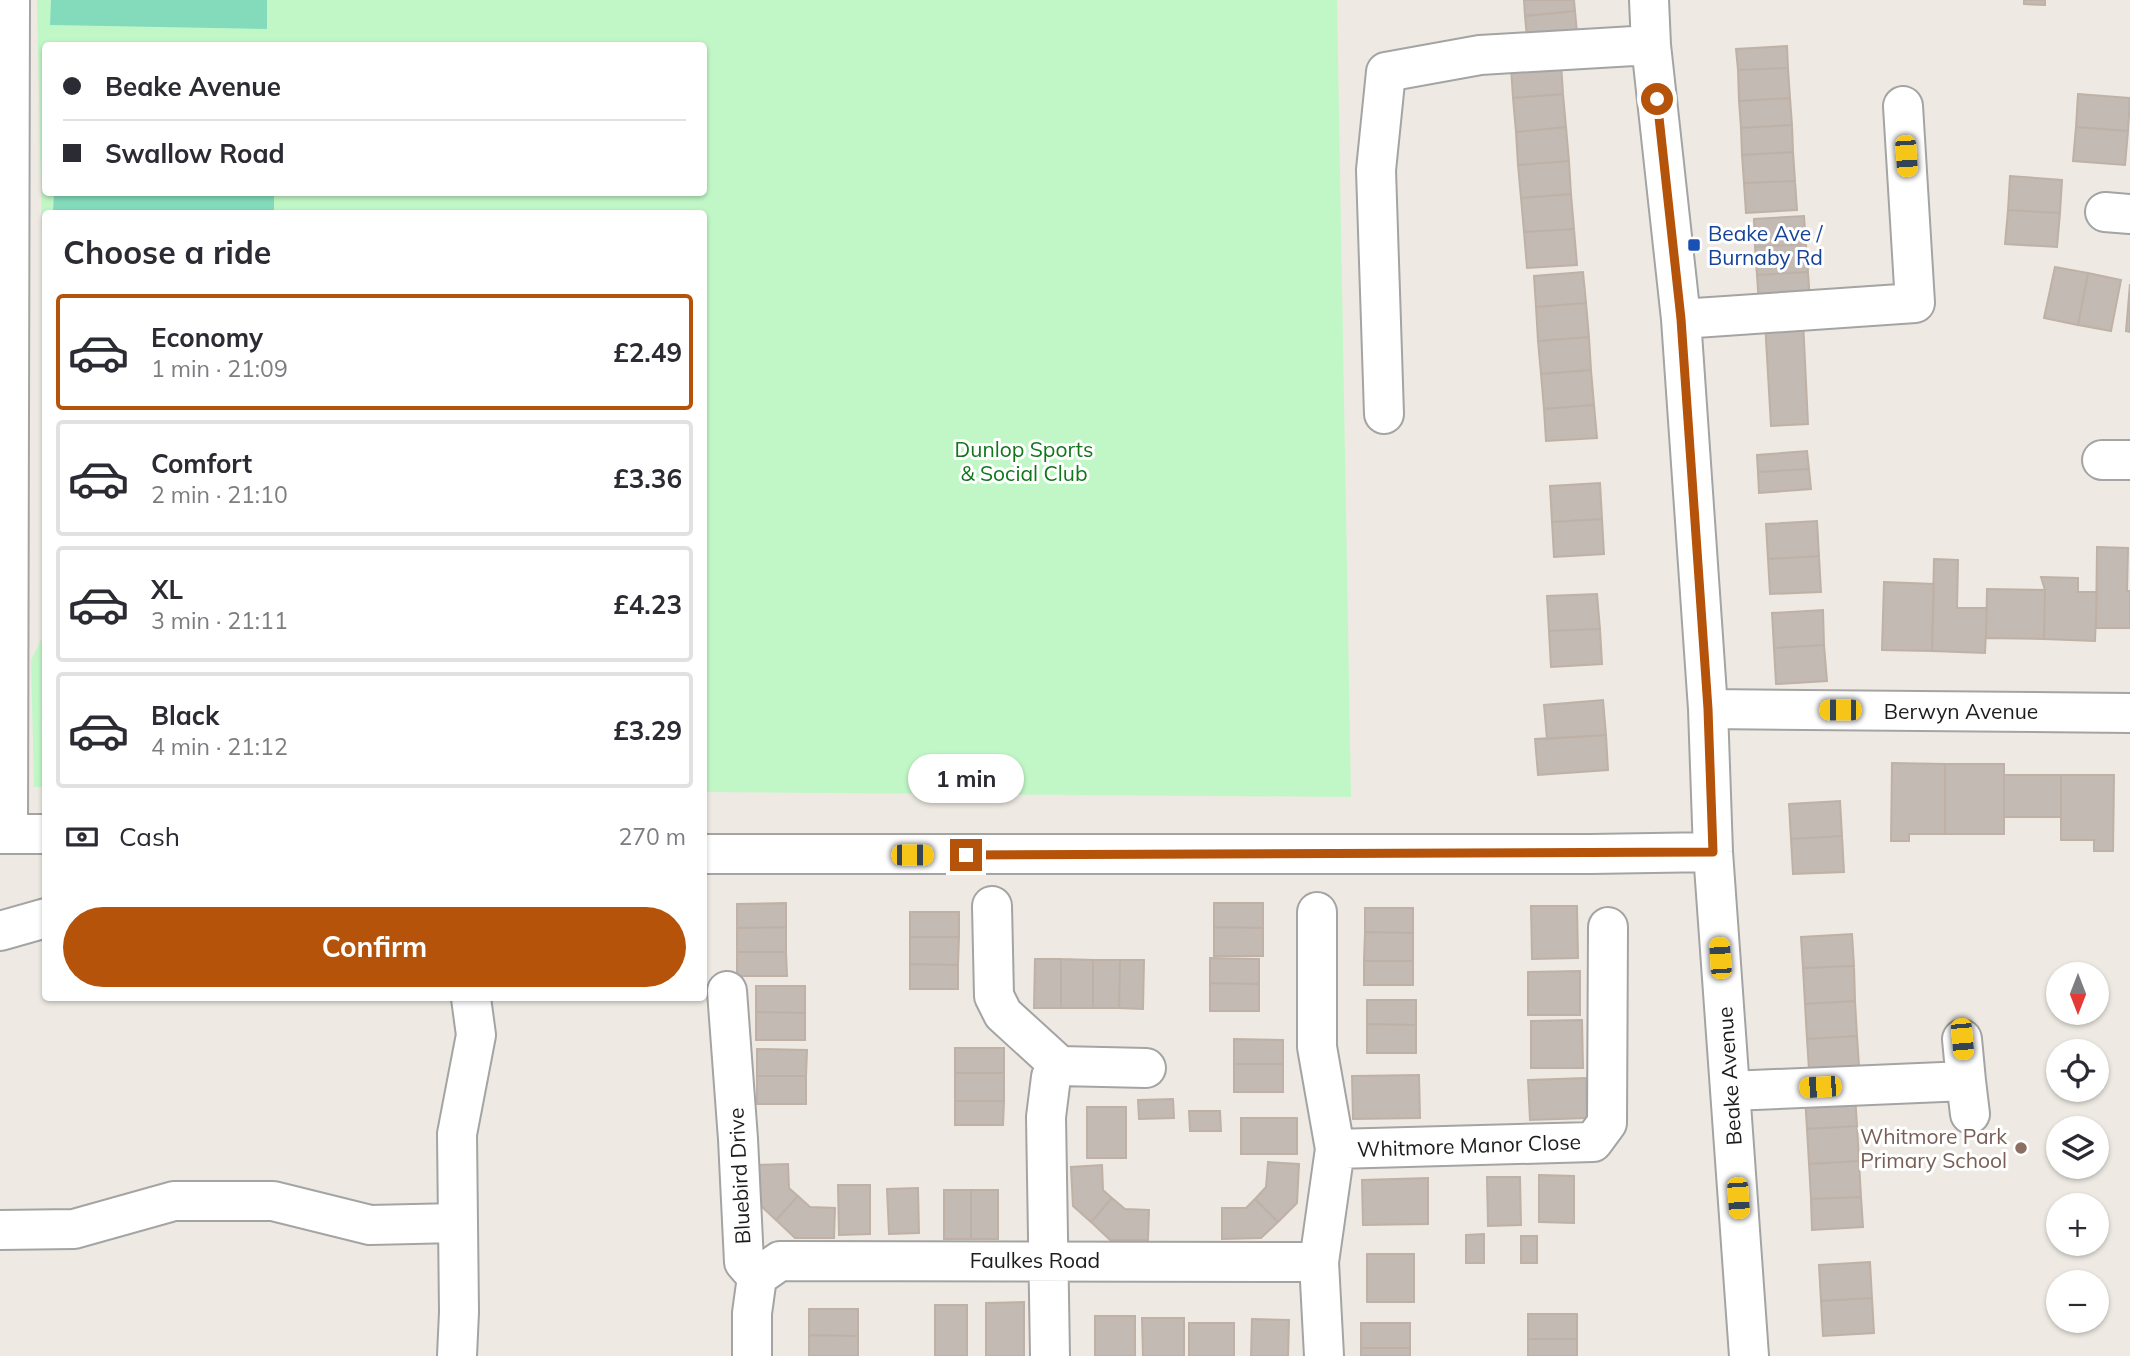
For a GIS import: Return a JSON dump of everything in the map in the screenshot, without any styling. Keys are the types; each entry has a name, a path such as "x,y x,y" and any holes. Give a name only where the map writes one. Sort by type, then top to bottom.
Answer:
{"street":[{"path":"10,0 4,834 42,834"},
{"name":"Beake Avenue","path":"1648,0 1681,319 1708,709 1713,852 1749,1356"},
{"path":"1384,414 1376,170 1386,72 1480,55 1651,44"},
{"path":"1681,319 1915,303 1903,106"},
{"name":"Berwyn Avenue","path":"1708,709 2130,713"},
{"path":"707,854 1713,852"},
{"path":"992,906 994,996 1003,1014 1060,1066 1146,1068"},
{"name":"Whitmore Manor Close","path":"1317,912 1317,1047 1335,1149 1319,1262 1324,1356"},
{"path":"0,931 42,919"},
{"name":"Whitmore Manor Close","path":"1335,1149 1593,1142 1607,1123 1608,927"},
{"name":"Bluebird Drive","path":"727,991 744,1262 757,1277"},
{"path":"457,1356 457,1134 475,1035 471,1001"},
{"path":"1730,1091 1968,1097 1962,1039"},
{"path":"1050,1356 1046,1117 1051,1077 1060,1066"},
{"path":"0,1230 74,1229 174,1201 273,1201 370,1225 457,1223"},
{"name":"Faulkes Road","path":"757,1277 780,1261 1319,1262"},
{"path":"752,1356 752,1313 757,1277"}],"green space":[{"name":"Dunlop Sports & Social Club","path":"37,0 1337,0 1351,797 707,792 707,210 42,210 42,241"},
{"path":"51,0 267,0 267,29 50,25"},
{"path":"54,196 274,196 274,210 53,210"},
{"name":"Dunlop Sports & Social Club","path":"42,638 42,787 34,787 31,660"}],"building":[{"path":"1524,0 1574,0 1575,11 1525,16"},
{"path":"2024,0 2045,0 2045,5 2024,4"},
{"path":"1575,11 1577,33 1527,38 1525,16"},
{"path":"1787,46 1788,68 1738,70 1736,49"},
{"path":"1561,63 1563,94 1513,98 1511,67"},
{"path":"1788,68 1790,98 1739,101 1738,70"},
{"path":"1563,94 1566,127 1516,132 1513,98"},
{"path":"2078,94 2130,98 2128,131 2076,127"},
{"path":"1790,98 1792,125 1741,128 1739,101"},
{"path":"1792,125 1793,152 1742,155 1741,128"},
{"path":"1566,127 1569,161 1518,165 1516,132"},
{"path":"2076,127 2128,131 2125,165 2073,161"},
{"path":"1793,152 1795,181 1744,183 1742,155"},
{"path":"1569,161 1571,194 1521,198 1518,165"},
{"path":"2010,176 2062,180 2060,213 2008,210"},
{"path":"1795,181 1797,210 1746,213 1744,183"},
{"path":"1571,194 1574,229 1524,232 1521,198"},
{"path":"2008,210 2060,213 2057,247 2005,244"},
{"path":"1804,216 1806,244 1755,247 1754,219"},
{"path":"1574,229 1577,265 1527,268 1524,232"},
{"path":"1806,244 1808,272 1757,275 1755,247"},
{"path":"2055,267 2088,273 2078,325 2044,318"},
{"path":"1583,272 1586,303 1536,307 1534,276"},
{"path":"1808,272 1810,302 1759,305 1757,275"},
{"path":"2088,273 2121,280 2111,331 2078,325"},
{"path":"2130,284 2130,332 2126,331"},
{"path":"1586,303 1589,337 1538,341 1536,307"},
{"path":"1803,320 1808,424 1771,426 1765,322"},
{"path":"1589,337 1591,370 1541,374 1538,341"},
{"path":"1591,370 1594,405 1544,409 1541,374"},
{"path":"1594,405 1597,438 1546,441 1544,409"},
{"path":"1807,451 1809,469 1758,472 1757,455"},
{"path":"1809,469 1811,489 1759,493 1758,472"},
{"path":"1600,483 1602,519 1552,522 1550,486"},
{"path":"1602,519 1604,554 1554,557 1552,522"},
{"path":"1817,521 1819,556 1768,559 1766,524"},
{"path":"2097,547 2128,548 2130,628 2096,628"},
{"path":"1819,556 1821,592 1770,594 1768,559"},
{"path":"1934,559 1958,560 1957,608 1987,608 1985,653 1932,651"},
{"path":"2041,577 2078,578 2078,592 2097,592 2095,641 2044,639 2045,590"},
{"path":"1884,582 1934,584 1932,651 1882,650"},
{"path":"1987,589 2045,590 2044,639 1986,638"},
{"path":"1597,594 1600,629 1549,631 1547,596"},
{"path":"1823,610 1824,645 1774,648 1772,613"},
{"path":"1600,629 1602,664 1551,667 1549,631"},
{"path":"1824,645 1827,681 1776,684 1774,648"},
{"path":"1603,700 1606,735 1547,739 1544,705"},
{"path":"1606,735 1608,770 1538,775 1535,739"},
{"path":"1892,763 1945,764 1945,834 1909,834 1909,841 1891,841"},
{"path":"1945,764 2004,764 2004,834 1945,834"},
{"path":"2004,775 2061,775 2061,817 2004,817"},
{"path":"2061,775 2114,775 2113,851 2094,851 2094,840 2061,840"},
{"path":"1840,801 1842,836 1791,839 1789,804"},
{"path":"1842,836 1844,872 1793,874 1791,839"},
{"path":"786,903 786,927 737,928 737,904"},
{"path":"1214,903 1263,903 1263,928 1214,927"},
{"path":"1531,906 1577,906 1578,958 1532,959"},
{"path":"1365,908 1413,908 1413,933 1365,932"},
{"path":"910,912 959,912 959,937 910,937"},
{"path":"786,927 786,952 737,952 737,928"},
{"path":"1214,927 1263,928 1263,956 1214,956"},
{"path":"1365,932 1413,933 1413,961 1364,961"},
{"path":"1852,934 1854,966 1803,968 1801,937"},
{"path":"910,937 959,937 958,965 910,964"},
{"path":"737,952 786,952 787,976 737,976"},
{"path":"1210,958 1259,959 1259,984 1210,983"},
{"path":"1035,959 1061,959 1061,1008 1034,1008"},
{"path":"1061,959 1093,960 1093,1008 1061,1008"},
{"path":"1093,960 1120,960 1119,1008 1093,1008"},
{"path":"1120,960 1144,960 1143,1009 1119,1008"},
{"path":"1364,961 1413,961 1413,985 1364,985"},
{"path":"910,964 958,965 958,989 910,989"},
{"path":"1854,966 1855,1001 1805,1004 1803,968"},
{"path":"1580,971 1580,1015 1528,1015 1528,972"},
{"path":"1210,983 1259,984 1259,1011 1210,1011"},
{"path":"756,986 805,986 805,1013 756,1012"},
{"path":"1367,1000 1416,1000 1416,1025 1367,1024"},
{"path":"1855,1001 1857,1036 1807,1039 1805,1004"},
{"path":"756,1012 805,1013 805,1040 756,1040"},
{"path":"1582,1020 1583,1068 1531,1068 1531,1021"},
{"path":"1367,1024 1416,1025 1416,1053 1367,1053"},
{"path":"1857,1036 1859,1066 1809,1070 1807,1039"},
{"path":"1234,1039 1283,1040 1283,1064 1234,1064"},
{"path":"955,1048 1004,1048 1004,1073 955,1073"},
{"path":"757,1049 807,1050 806,1076 757,1076"},
{"path":"1234,1064 1283,1064 1283,1092 1234,1092"},
{"path":"955,1073 1004,1073 1004,1101 955,1101"},
{"path":"1419,1075 1420,1118 1353,1119 1352,1076"},
{"path":"757,1076 806,1076 806,1104 757,1104"},
{"path":"1586,1078 1587,1118 1530,1120 1528,1080"},
{"path":"1855,1094 1857,1126 1807,1129 1805,1097"},
{"path":"1173,1099 1174,1118 1139,1119 1138,1100"},
{"path":"955,1101 1004,1101 1003,1125 955,1125"},
{"path":"1087,1107 1126,1107 1126,1158 1087,1158"},
{"path":"1189,1111 1220,1111 1221,1131 1190,1131"},
{"path":"1241,1118 1297,1118 1297,1154 1241,1154"},
{"path":"1857,1126 1859,1161 1809,1164 1807,1129"},
{"path":"1859,1161 1861,1197 1811,1199 1809,1164"},
{"path":"1268,1162 1299,1164 1297,1203 1278,1222 1255,1199 1266,1187"},
{"path":"788,1164 789,1188 798,1196 776,1220 759,1204 757,1165"},
{"path":"1102,1165 1103,1190 1112,1198 1091,1222 1073,1206 1071,1167"},
{"path":"1539,1175 1574,1176 1574,1223 1539,1222"},
{"path":"1487,1177 1520,1177 1521,1225 1488,1226"},
{"path":"1428,1178 1428,1224 1363,1225 1362,1180"},
{"path":"838,1185 870,1185 870,1234 839,1235"},
{"path":"918,1188 919,1233 889,1234 887,1189"},
{"path":"944,1190 971,1190 971,1239 944,1239"},
{"path":"971,1190 998,1190 998,1239 971,1239"},
{"path":"798,1196 810,1207 835,1208 834,1238 795,1238 776,1220"},
{"path":"1861,1197 1863,1227 1812,1230 1811,1199"},
{"path":"1112,1198 1125,1209 1149,1210 1148,1240 1110,1240 1091,1222"},
{"path":"1255,1199 1278,1222 1261,1238 1222,1239 1222,1208 1246,1208"},
{"path":"1484,1234 1484,1263 1466,1263 1466,1235"},
{"path":"1521,1236 1537,1236 1537,1263 1521,1263"},
{"path":"1367,1254 1414,1254 1414,1302 1367,1302"},
{"path":"1870,1262 1872,1298 1821,1301 1819,1265"},
{"path":"1872,1298 1874,1333 1823,1336 1821,1301"},
{"path":"1024,1302 1024,1356 986,1356 986,1303"},
{"path":"935,1305 967,1305 967,1356 935,1356"},
{"path":"809,1309 858,1309 858,1336 809,1335"},
{"path":"1528,1314 1577,1314 1577,1339 1528,1339"},
{"path":"1095,1316 1135,1316 1135,1356 1095,1356"},
{"path":"1142,1318 1184,1318 1184,1356 1143,1356"},
{"path":"1252,1319 1289,1320 1288,1356 1251,1356"},
{"path":"1189,1323 1234,1323 1234,1356 1189,1356"},
{"path":"1361,1323 1410,1323 1410,1348 1361,1348"},
{"path":"809,1335 858,1336 858,1356 809,1356"},
{"path":"1528,1339 1577,1339 1577,1356 1528,1356"},
{"path":"1361,1348 1410,1348 1410,1356 1361,1356"}],"place":[{"name":"Beake Ave / Burnaby Rd","path":"1694,245"},
{"name":"Whitmore Park Primary School","path":"2021,1148"}],"route":[{"path":"966,855 1713,852 1708,709 1681,319 1657,99"}]}
